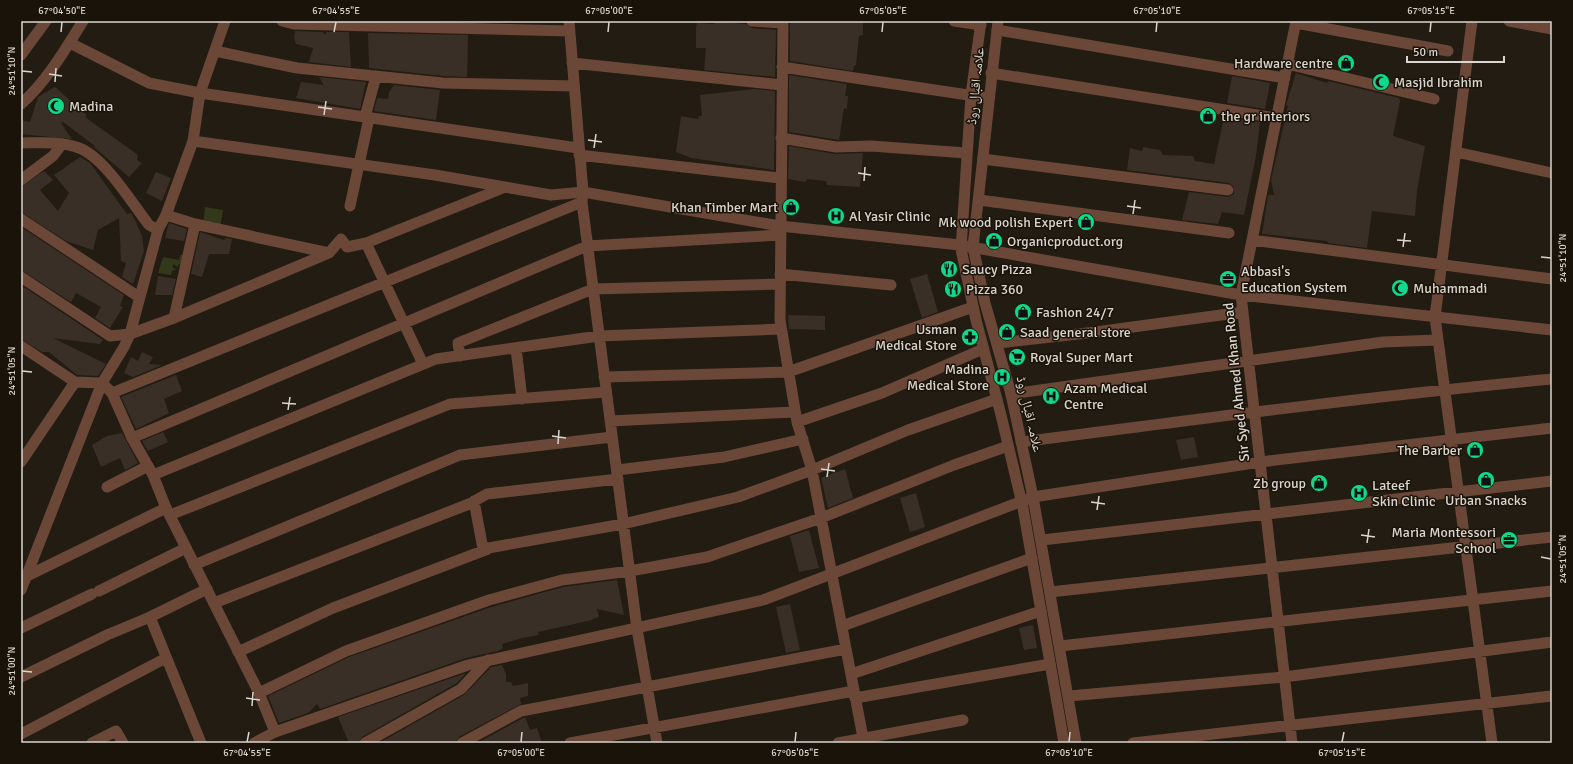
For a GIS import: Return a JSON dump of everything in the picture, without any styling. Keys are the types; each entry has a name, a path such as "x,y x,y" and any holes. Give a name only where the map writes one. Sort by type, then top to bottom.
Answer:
{"street":[{"path":"21,55 46,21"},
{"path":"21,104 30,96 70,43 82,21"},
{"path":"21,590 102,383 124,347 130,334 158,230 166,215 193,141 200,93 225,21"},
{"path":"282,21 294,24 570,26 578,151 587,246 637,629 657,743"},
{"path":"752,21 782,22 780,178 781,328 796,417 812,470 864,741"},
{"path":"954,21 981,23"},
{"path":"1472,21 1435,317 1492,743"},
{"path":"1509,21 1552,29"},
{"path":"1296,22 1448,51"},
{"name":"Sir Syed Ahmed Khan Road","path":"1292,743 1241,295 1296,22"},
{"name":"علامہ اقبال روڈ","path":"981,23 971,95 960,245 983,349 997,399 1021,501 1064,743"},
{"path":"997,26 1285,78"},
{"name":"علامہ اقبال روڈ","path":"997,26 988,98 974,247 985,303 998,344 1011,394 1042,540 1076,743"},
{"path":"70,43 149,83 200,93 578,151 780,178"},
{"path":"215,50 297,68 443,83 574,86"},
{"path":"572,63 782,85"},
{"path":"1287,64 1434,99"},
{"path":"782,67 988,98"},
{"path":"991,73 1276,118"},
{"path":"350,206 361,165 367,118 376,76"},
{"path":"781,138 836,147 870,146 966,153"},
{"path":"193,141 435,175 503,188 551,195 582,197 780,230 974,247 1241,295 1552,330"},
{"path":"21,143 62,144 80,148 100,161 149,225 158,230"},
{"path":"21,180 53,156 62,144"},
{"path":"1456,152 1552,173"},
{"path":"983,159 1228,190"},
{"path":"21,277 110,336 130,334 174,318 328,253 342,239 347,247 366,243 503,188"},
{"path":"112,394 385,284 582,197"},
{"path":"979,200 1229,233"},
{"path":"166,215 195,224 328,253"},
{"path":"21,219 139,297"},
{"path":"174,318 195,224"},
{"path":"132,438 587,246 780,230"},
{"path":"1252,240 1552,280"},
{"path":"366,243 423,364"},
{"path":"460,356 458,343 593,289 780,279 891,285"},
{"path":"604,377 788,372 973,307"},
{"path":"998,344 1243,312"},
{"path":"107,487 436,359 599,336 781,328"},
{"path":"1011,394 1383,342 1438,340"},
{"path":"21,346 75,382 102,383 112,394 194,565 259,693 275,732"},
{"path":"112,394 232,346"},
{"path":"516,348 522,399"},
{"path":"610,421 796,417 882,393 983,349"},
{"path":"1021,442 1444,389 1552,379"},
{"path":"21,462 75,382"},
{"path":"27,576 168,512 450,404 606,392"},
{"path":"474,501 483,550 624,524 738,497 812,470 908,430 997,399"},
{"path":"254,743 275,732 468,665 637,629 763,600 832,575 1033,497 1260,462 1552,428"},
{"path":"194,565 460,455 612,437"},
{"path":"214,603 474,501 487,494 724,457 803,439"},
{"path":"259,693 346,651 489,600 562,580 630,571 707,557 821,518 954,465 1008,446"},
{"path":"1042,540 1552,481"},
{"path":"1050,592 1552,537"},
{"path":"21,628 186,548"},
{"path":"238,652 334,608 488,549"},
{"path":"842,626 1032,558"},
{"path":"21,678 107,635 150,617 207,589"},
{"path":"1060,646 1552,591"},
{"path":"851,674 1041,611"},
{"path":"150,617 201,743"},
{"path":"1069,696 1284,677 1552,642"},
{"path":"462,743 521,711 846,649"},
{"path":"21,734 166,658"},
{"path":"365,743 461,689 488,660"},
{"path":"570,743 855,694 1050,664"},
{"path":"1132,743 1552,696"},
{"path":"838,743 864,741 962,720"},
{"path":"92,743 116,731 123,743"}],"green space":[{"path":"205,207 223,210 220,228 203,225"},
{"path":"180,255 184,255 182,264 179,264 178,267 173,264 173,268 177,269 172,271 171,275 158,273 163,257 179,260"}],"building":[{"path":"714,21 746,24 752,28 776,30 775,77 704,70 706,48 696,48 697,23 714,24"},
{"path":"790,21 863,21 863,35 859,36 856,65 854,66 853,71 790,61"},
{"path":"295,31 323,32 326,35 326,32 349,32 351,67 309,62 313,48 296,44 294,38"},
{"path":"368,33 468,35 467,77 369,68"},
{"path":"1296,73 1327,83 1328,81 1399,98 1400,101 1393,136 1425,146 1417,191 1415,216 1372,211 1367,248 1328,243 1327,241 1262,234 1268,195 1274,195 1271,180 1288,106 1286,105"},
{"path":"789,75 847,84 845,96 848,96 847,109 844,108 839,140 789,132"},
{"path":"1232,76 1270,83 1265,109 1227,103"},
{"path":"319,77 366,82 360,109 296,98 301,82 324,85"},
{"path":"394,85 440,90 436,120 374,111 377,98 388,99 389,92"},
{"path":"55,87 87,115 85,117 138,155 137,160 142,163 129,177 94,147 95,146 63,122 61,123 72,139 21,134 21,120 30,122 38,97"},
{"path":"754,89 775,91 774,170 691,158 676,152 681,116 698,119 699,116 702,116 700,95"},
{"path":"1224,117 1260,122 1256,156 1244,215 1222,212 1218,224 1182,220 1189,192 1228,197 1234,194 1234,187 1229,183 1127,170 1130,148 1142,151 1143,147 1160,150 1163,155 1193,156 1195,161 1214,164"},
{"path":"789,146 835,154 863,153 860,187 827,185 826,181 807,179 805,182 788,179"},
{"path":"80,157 90,163 127,214 131,213 142,236 144,251 133,284 122,277 126,263 121,261 119,218 98,230 93,250 66,241 21,212 21,187 44,171 53,180 40,190 58,211 69,193 54,175"},
{"path":"156,172 171,178 162,201 146,193"},
{"path":"169,223 187,229 184,241 165,238"},
{"path":"21,227 124,295 120,306 123,307 110,328 95,318 101,307 76,293 71,302 21,270"},
{"path":"200,232 224,240 226,238 232,239 229,254 209,254 202,277 191,274"},
{"path":"927,274 938,312 922,318 910,279"},
{"path":"158,276 176,279 172,295 155,295"},
{"path":"24,287 103,340 100,344 53,338 106,364 98,376 77,375 49,352 42,352 21,339 21,292"},
{"path":"788,315 825,316 825,330 789,329"},
{"path":"142,352 153,357 149,364 162,365 133,377 124,373 131,357 138,361"},
{"path":"176,375 182,391 164,399 169,413 136,429 121,397"},
{"path":"163,432 168,442 148,451 142,441"},
{"path":"122,433 138,463 125,470 120,458 101,467 92,445 107,436"},
{"path":"1194,437 1198,457 1181,460 1176,440"},
{"path":"845,469 853,498 828,508 821,478"},
{"path":"916,493 925,527 910,532 900,498"},
{"path":"809,530 819,568 799,572 790,536"},
{"path":"617,580 624,615 597,609 599,617 588,621 538,632 539,635 502,644 503,648 498,651 466,658 320,709 317,704 308,713 279,723 268,696 349,657 491,607 563,587"},
{"path":"790,604 800,650 786,653 776,607"},
{"path":"1033,625 1037,648 1024,650 1019,628"},
{"path":"502,665 506,674 506,682 511,682 513,686 528,683 528,696 520,698 521,704 459,737 455,743 379,743 464,695 491,667"},
{"path":"466,673 457,683 362,737 358,743 349,743 338,717"},
{"path":"525,717 530,730 537,728 542,743 477,743"}],"place":[{"name":"Hardware centre","path":"1346,63"},
{"name":"Masjid Ibrahim","path":"1381,82"},
{"name":"Madina","path":"56,106"},
{"name":"the gr interiors","path":"1208,116"},
{"name":"Khan Timber Mart","path":"791,207"},
{"name":"Al Yasir Clinic","path":"836,216"},
{"name":"Mk wood polish Expert","path":"1086,222"},
{"name":"Organicproduct.org","path":"994,241"},
{"name":"Saucy Pizza","path":"949,269"},
{"name":"Abbasi's Education System","path":"1228,279"},
{"name":"Muhammadi","path":"1400,288"},
{"name":"Pizza 360","path":"953,289"},
{"name":"Fashion 24/7","path":"1023,312"},
{"name":"Saad general store","path":"1007,332"},
{"name":"Usman Medical Store","path":"970,337"},
{"name":"Royal Super Mart","path":"1017,357"},
{"name":"Madina Medical Store","path":"1002,377"},
{"name":"Azam Medical Centre","path":"1051,396"},
{"name":"The Barber","path":"1475,450"},
{"name":"Urban Snacks","path":"1486,480"},
{"name":"Zb group","path":"1319,483"},
{"name":"Lateef Skin Clinic","path":"1359,493"},
{"name":"Maria Montessori School","path":"1509,540"}]}
